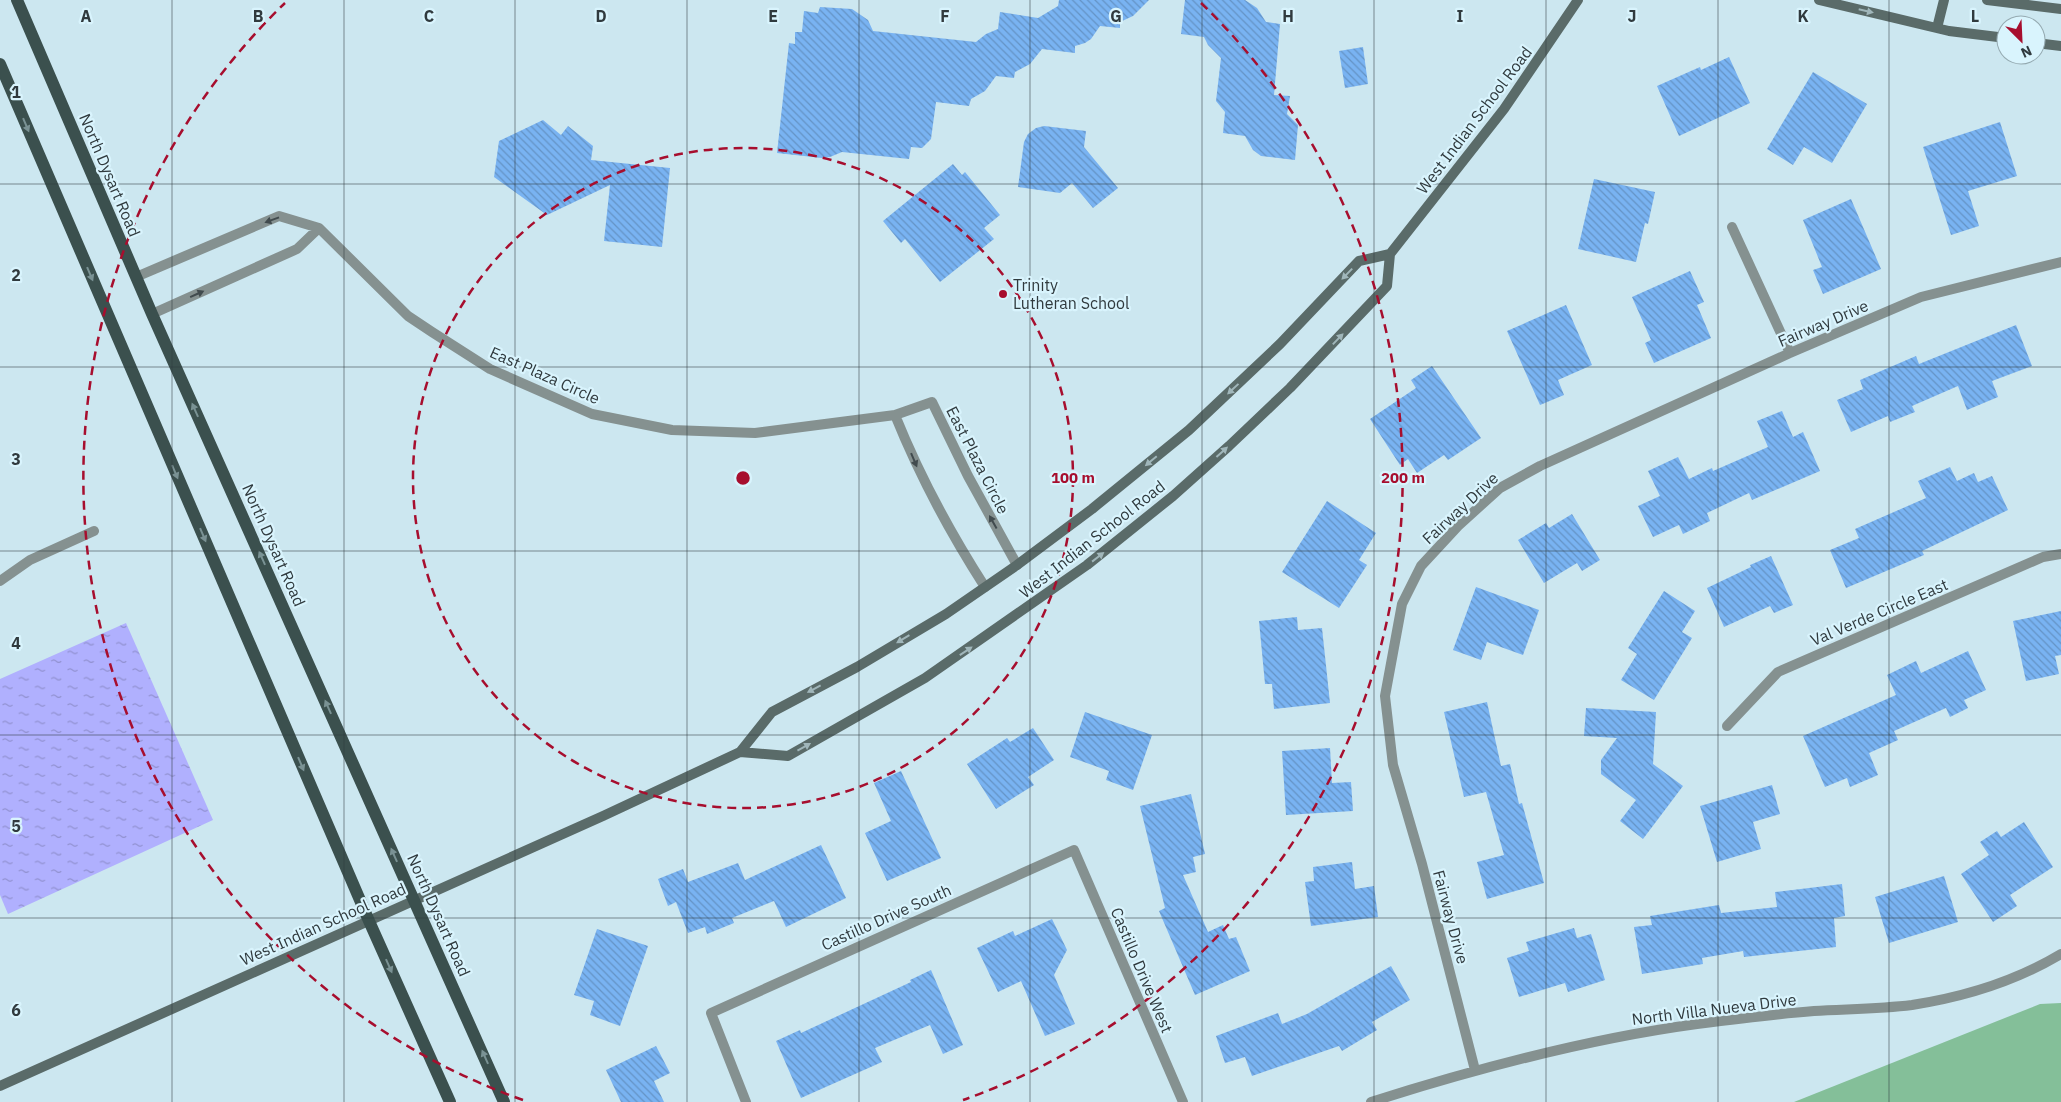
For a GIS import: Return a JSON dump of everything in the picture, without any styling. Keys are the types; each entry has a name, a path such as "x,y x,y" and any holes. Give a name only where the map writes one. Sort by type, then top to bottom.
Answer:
{"main road":[{"name":"North Dysart Road","path":"17,0 152,314 504,1102"},
{"name":"West Indian School Road","path":"740,752 788,756 925,678 1087,565 1173,496 1229,446 1332,346 1387,286 1390,254 1504,109 1578,0"},
{"path":"1819,0 1937,28 1996,37"},
{"path":"1937,28 1944,0"},
{"path":"1987,0 2061,8"},
{"path":"2046,44 2061,46"},
{"path":"0,64 369,921 450,1102"},
{"name":"West Indian School Road","path":"0,1086 603,816 740,752 772,712 858,667 946,614 1017,565 1100,503 1188,430 1280,344 1359,261 1390,254"}],"street":[{"name":"East Plaza Circle","path":"136,277 279,216 319,228 408,316 490,369 592,414 672,430 748,433 895,415 932,402 968,476 1017,565"},
{"path":"1732,227 1790,353"},
{"path":"152,314 297,250 319,228"},
{"name":"Fairway Drive","path":"1475,1070 1422,864 1393,765 1385,696 1402,604 1421,566 1458,526 1500,488 1540,466 1790,353 1921,297 2061,262"},
{"path":"895,415 933,501 985,587"},
{"path":"0,581 30,560 94,530"},
{"name":"Val Verde Circle East","path":"1727,726 1778,672 2044,557 2061,554"},
{"name":"Castillo Drive South","path":"746,1102 711,1013 1074,850"},
{"name":"Castillo Drive West","path":"1074,850 1183,1102"},
{"name":"North Villa Nueva Drive","path":"1371,1102 1475,1070 1588,1043 1697,1024 1811,1012 1910,1005 1939,1000 1991,986 2037,967 2061,954"}],"green space":[{"path":"2061,1003 2061,1102 1794,1102 2040,1004"}],"water":[{"path":"126,623 213,820 8,914 0,895 0,679"}],"building":[{"path":"1059,0 1149,0 1133,16 1120,22 1120,28 1100,26 1091,39 1075,46 1075,53 1042,49 1030,64 1015,72 1014,78 996,76 985,91 971,99 969,106 936,102 931,139 922,148 911,147 909,159 842,152 822,158 777,153 789,43 795,44 795,32 802,32 804,11 818,13 820,7 852,9 868,20 873,31 976,42 986,34 998,29 1000,12 1038,18 1058,6"},
{"path":"1185,0 1245,0 1257,8 1266,22 1280,24 1274,95 1290,96 1287,114 1298,125 1295,160 1261,156 1253,150 1245,136 1223,133 1225,112 1216,101 1221,58 1208,45 1204,37 1181,34"},
{"path":"1363,47 1368,84 1345,88 1339,51"},
{"path":"1729,57 1750,103 1679,136 1657,86 1700,67 1701,70"},
{"path":"1813,72 1867,104 1832,163 1804,147 1793,165 1767,149"},
{"path":"543,120 561,135 568,126 593,146 591,160 670,168 662,247 604,241 610,185 547,215 494,177 499,141"},
{"path":"2000,122 2017,176 1968,191 1979,226 1951,235 1923,147"},
{"path":"1044,126 1086,131 1084,147 1118,188 1093,208 1072,183 1060,193 1018,187 1024,142 1028,134 1036,128"},
{"path":"953,164 962,175 965,172 1000,215 984,228 994,239 940,282 905,239 901,243 883,221"},
{"path":"1594,179 1655,192 1648,224 1645,223 1636,262 1578,249"},
{"path":"1851,199 1881,269 1823,294 1813,270 1822,267 1803,220"},
{"path":"1690,271 1704,302 1697,305 1711,338 1654,363 1645,343 1651,340 1632,297"},
{"path":"1566,305 1592,365 1558,380 1564,395 1540,405 1507,331"},
{"path":"2016,325 2032,366 1992,381 1998,397 1967,410 1958,386 1912,406 1915,412 1890,422 1888,416 1851,432 1837,400 1863,389 1860,380 1916,356 1919,364"},
{"path":"1432,366 1481,438 1448,460 1444,455 1417,473 1408,459 1400,465 1370,419 1416,388 1411,380"},
{"path":"1782,411 1793,437 1803,432 1820,471 1752,500 1749,493 1707,513 1710,521 1683,534 1679,525 1653,537 1638,506 1660,496 1648,471 1678,457 1689,479 1712,468 1713,471 1768,447 1757,421"},
{"path":"1950,467 1957,481 1974,473 1978,482 1992,476 2008,510 1922,551 1924,555 1846,588 1830,550 1859,538 1855,529 1926,498 1918,481"},
{"path":"1327,501 1376,533 1359,560 1367,565 1339,608 1282,572"},
{"path":"1572,514 1600,560 1582,571 1577,563 1544,583 1518,540 1546,523 1549,528"},
{"path":"1771,556 1793,605 1774,613 1770,606 1724,627 1707,588"},
{"path":"1476,587 1539,610 1523,655 1487,642 1481,660 1453,650"},
{"path":"1664,591 1695,611 1682,632 1692,638 1654,700 1621,680 1637,654 1628,648"},
{"path":"2061,611 2061,655 2055,656 2059,674 2026,681 2013,621"},
{"path":"1297,617 1298,630 1322,628 1330,703 1274,709 1272,684 1265,684 1259,621"},
{"path":"1968,651 1986,690 1964,700 1968,708 1950,717 1946,708 1894,731 1898,740 1869,753 1878,775 1850,787 1847,778 1825,787 1803,736 1896,695 1887,675 1916,661 1921,673"},
{"path":"1487,702 1501,766 1510,764 1519,804 1522,803 1544,883 1487,899 1477,862 1504,855 1486,792 1464,797 1444,712"},
{"path":"1586,708 1656,712 1653,764 1683,786 1643,839 1620,821 1636,800 1601,774 1601,760 1617,738 1584,736"},
{"path":"1085,712 1152,735 1133,790 1106,780 1109,771 1070,757"},
{"path":"1033,728 1054,760 1028,777 1034,785 996,809 967,764 1007,738 1010,742"},
{"path":"1330,748 1332,783 1351,782 1353,811 1286,815 1282,751"},
{"path":"901,771 941,858 887,881 865,833 891,821 874,783"},
{"path":"1772,785 1780,814 1753,822 1761,849 1717,862 1700,806"},
{"path":"1191,794 1205,854 1193,857 1196,872 1183,875 1208,932 1223,925 1229,939 1236,937 1250,971 1195,995 1159,911 1165,908 1140,806"},
{"path":"2024,822 2053,867 2010,895 2017,906 1993,922 1961,874 1989,855 1980,842 1997,831 2001,837"},
{"path":"821,845 846,898 786,927 774,901 732,918 734,923 707,934 705,927 688,933 676,902 668,906 658,879 683,869 688,882 738,863 745,880"},
{"path":"1352,862 1355,889 1374,886 1378,917 1311,926 1305,882 1314,881 1313,867"},
{"path":"1944,876 1958,922 1889,943 1875,897"},
{"path":"1842,884 1845,916 1834,918 1836,947 1744,957 1743,951 1702,958 1703,964 1642,974 1634,927 1652,925 1650,916 1719,905 1721,913 1777,907 1775,892"},
{"path":"1052,919 1067,950 1054,975 1075,1024 1045,1036 1021,981 998,992 977,948 1013,931 1015,936"},
{"path":"1574,928 1577,938 1591,934 1605,980 1568,992 1565,983 1519,997 1507,958 1529,951 1526,942"},
{"path":"597,929 648,946 620,1026 590,1015 594,1001 574,995"},
{"path":"1391,966 1410,1000 1372,1022 1377,1030 1342,1051 1339,1046 1252,1076 1245,1057 1225,1063 1216,1036 1278,1013 1282,1024 1307,1014"},
{"path":"931,970 963,1045 943,1054 930,1025 875,1048 882,1062 801,1098 776,1041 800,1030 801,1033 911,982 910,980"},
{"path":"656,1046 670,1073 654,1081 664,1102 621,1102 606,1070"}],"place":[{"name":"Trinity Lutheran School","path":"1003,294"}]}
